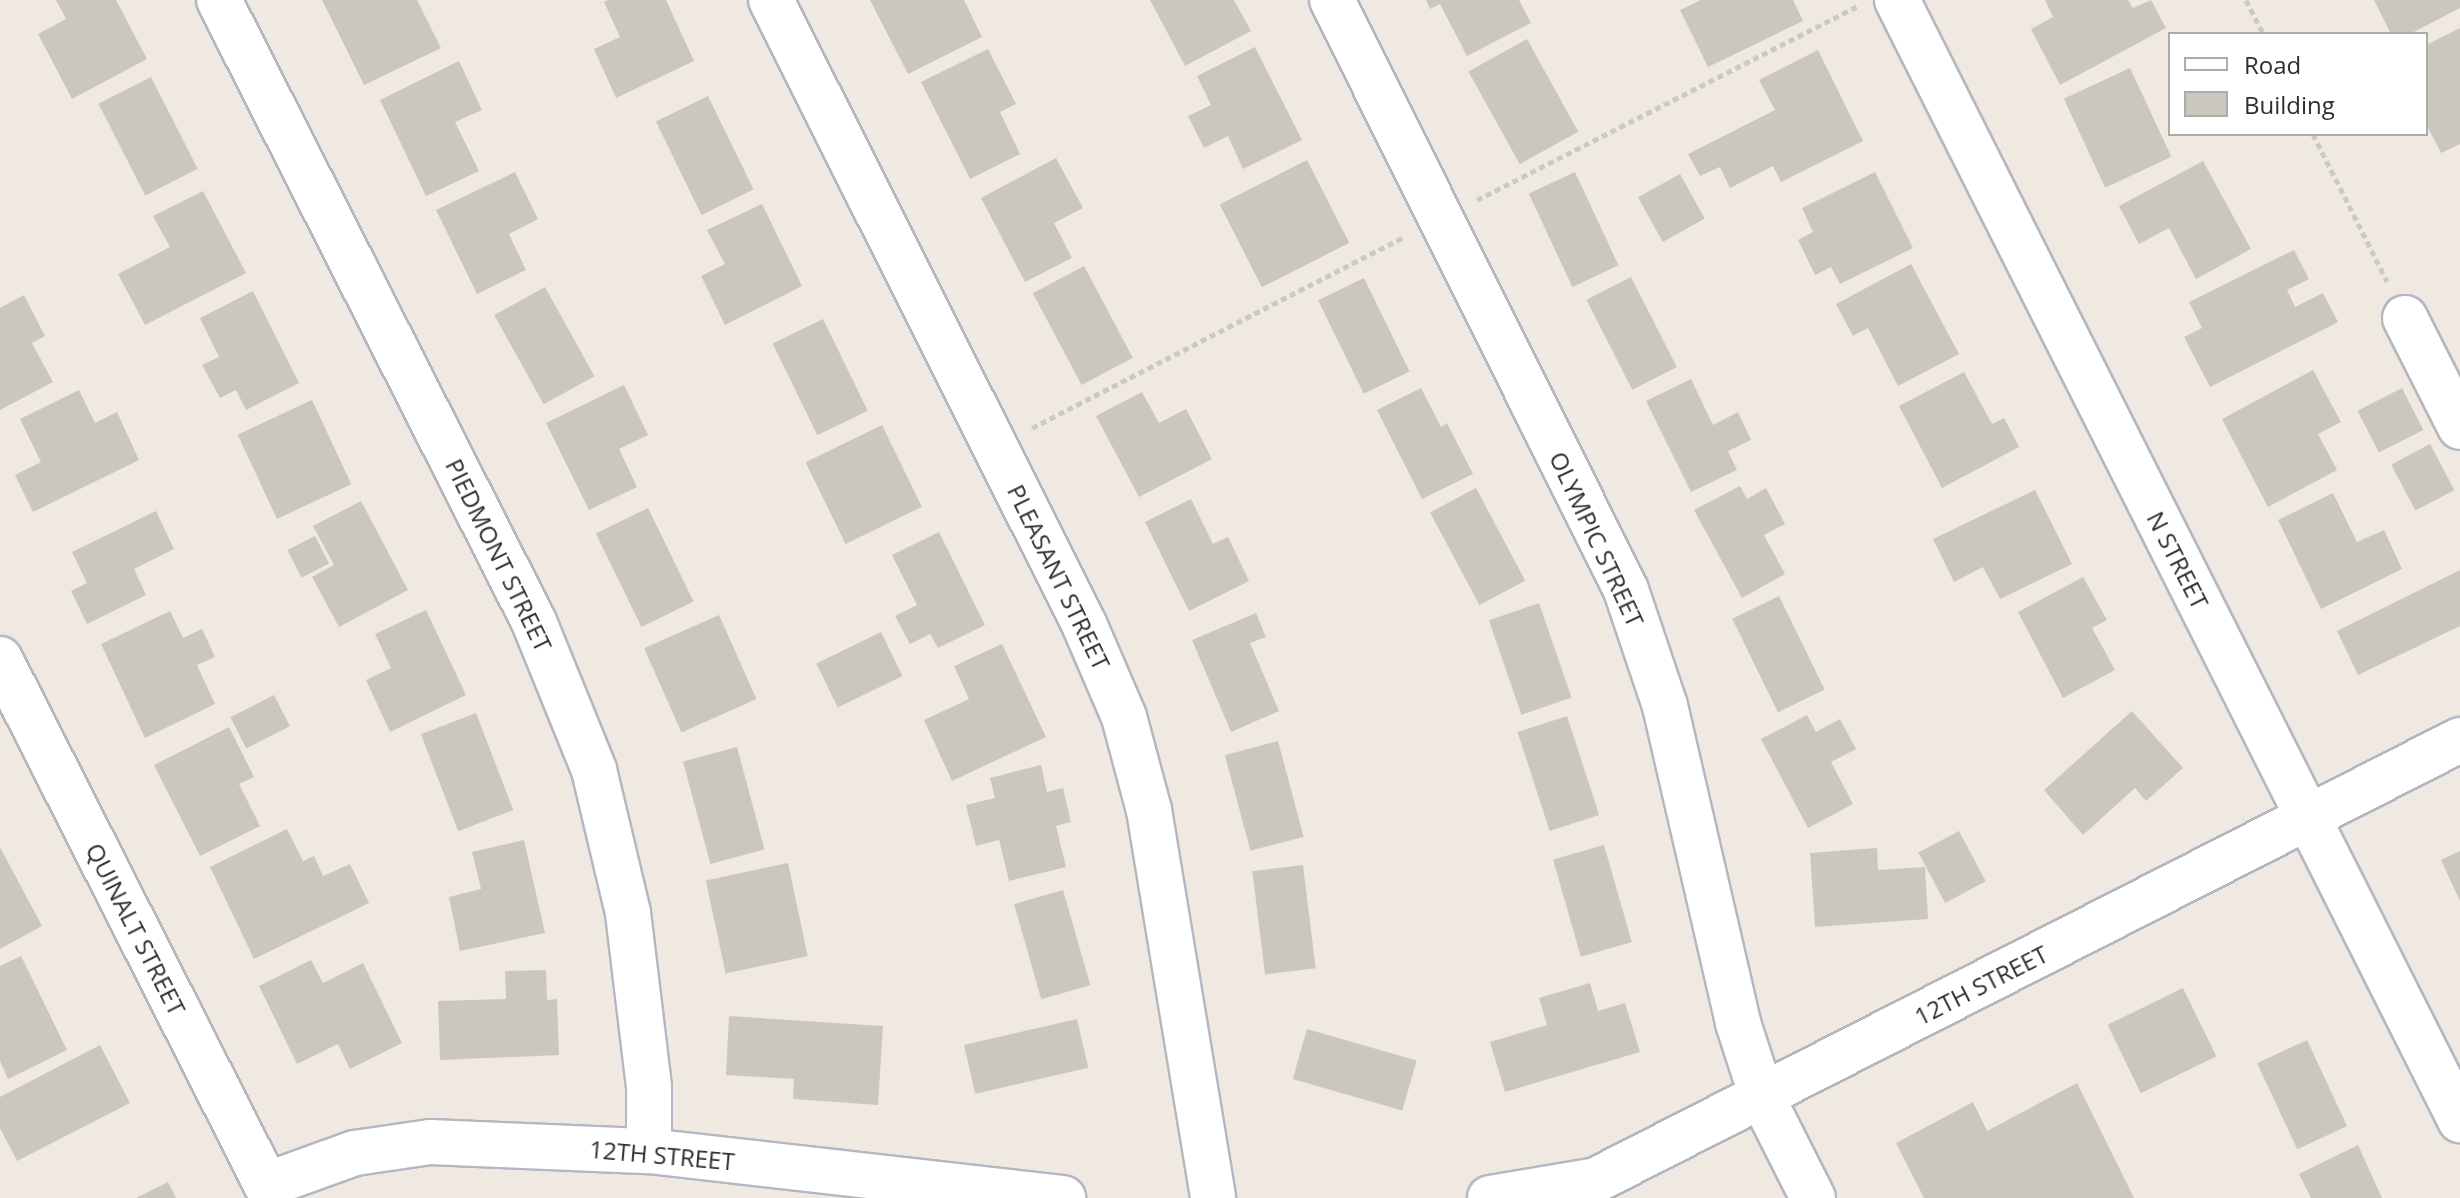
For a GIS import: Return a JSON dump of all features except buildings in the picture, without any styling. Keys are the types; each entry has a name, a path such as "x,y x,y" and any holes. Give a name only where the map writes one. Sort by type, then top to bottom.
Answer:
{"street":[{"name":"PIEDMONT STREET","path":"219,0 534,622 594,770 628,913 649,1087 649,1151"},
{"name":"PLEASANT STREET","path":"771,0 1084,624 1124,717 1149,810 1213,1198"},
{"name":"OLYMPIC STREET","path":"1332,0 1626,590 1665,706 1738,1023 1762,1097 1813,1198"},
{"name":"N STREET","path":"1897,0 2460,1120"},
{"path":"2405,318 2460,427"},
{"name":"QUINALT STREET","path":"0,659 269,1192"},
{"name":"12TH STREET","path":"1490,1198 1596,1180 2460,740"},
{"name":"12TH STREET","path":"269,1192 355,1153 430,1142 649,1151 1063,1198"}],"path":[{"path":"2246,0 2262,32"},
{"path":"2314,136 2405,318"}]}
